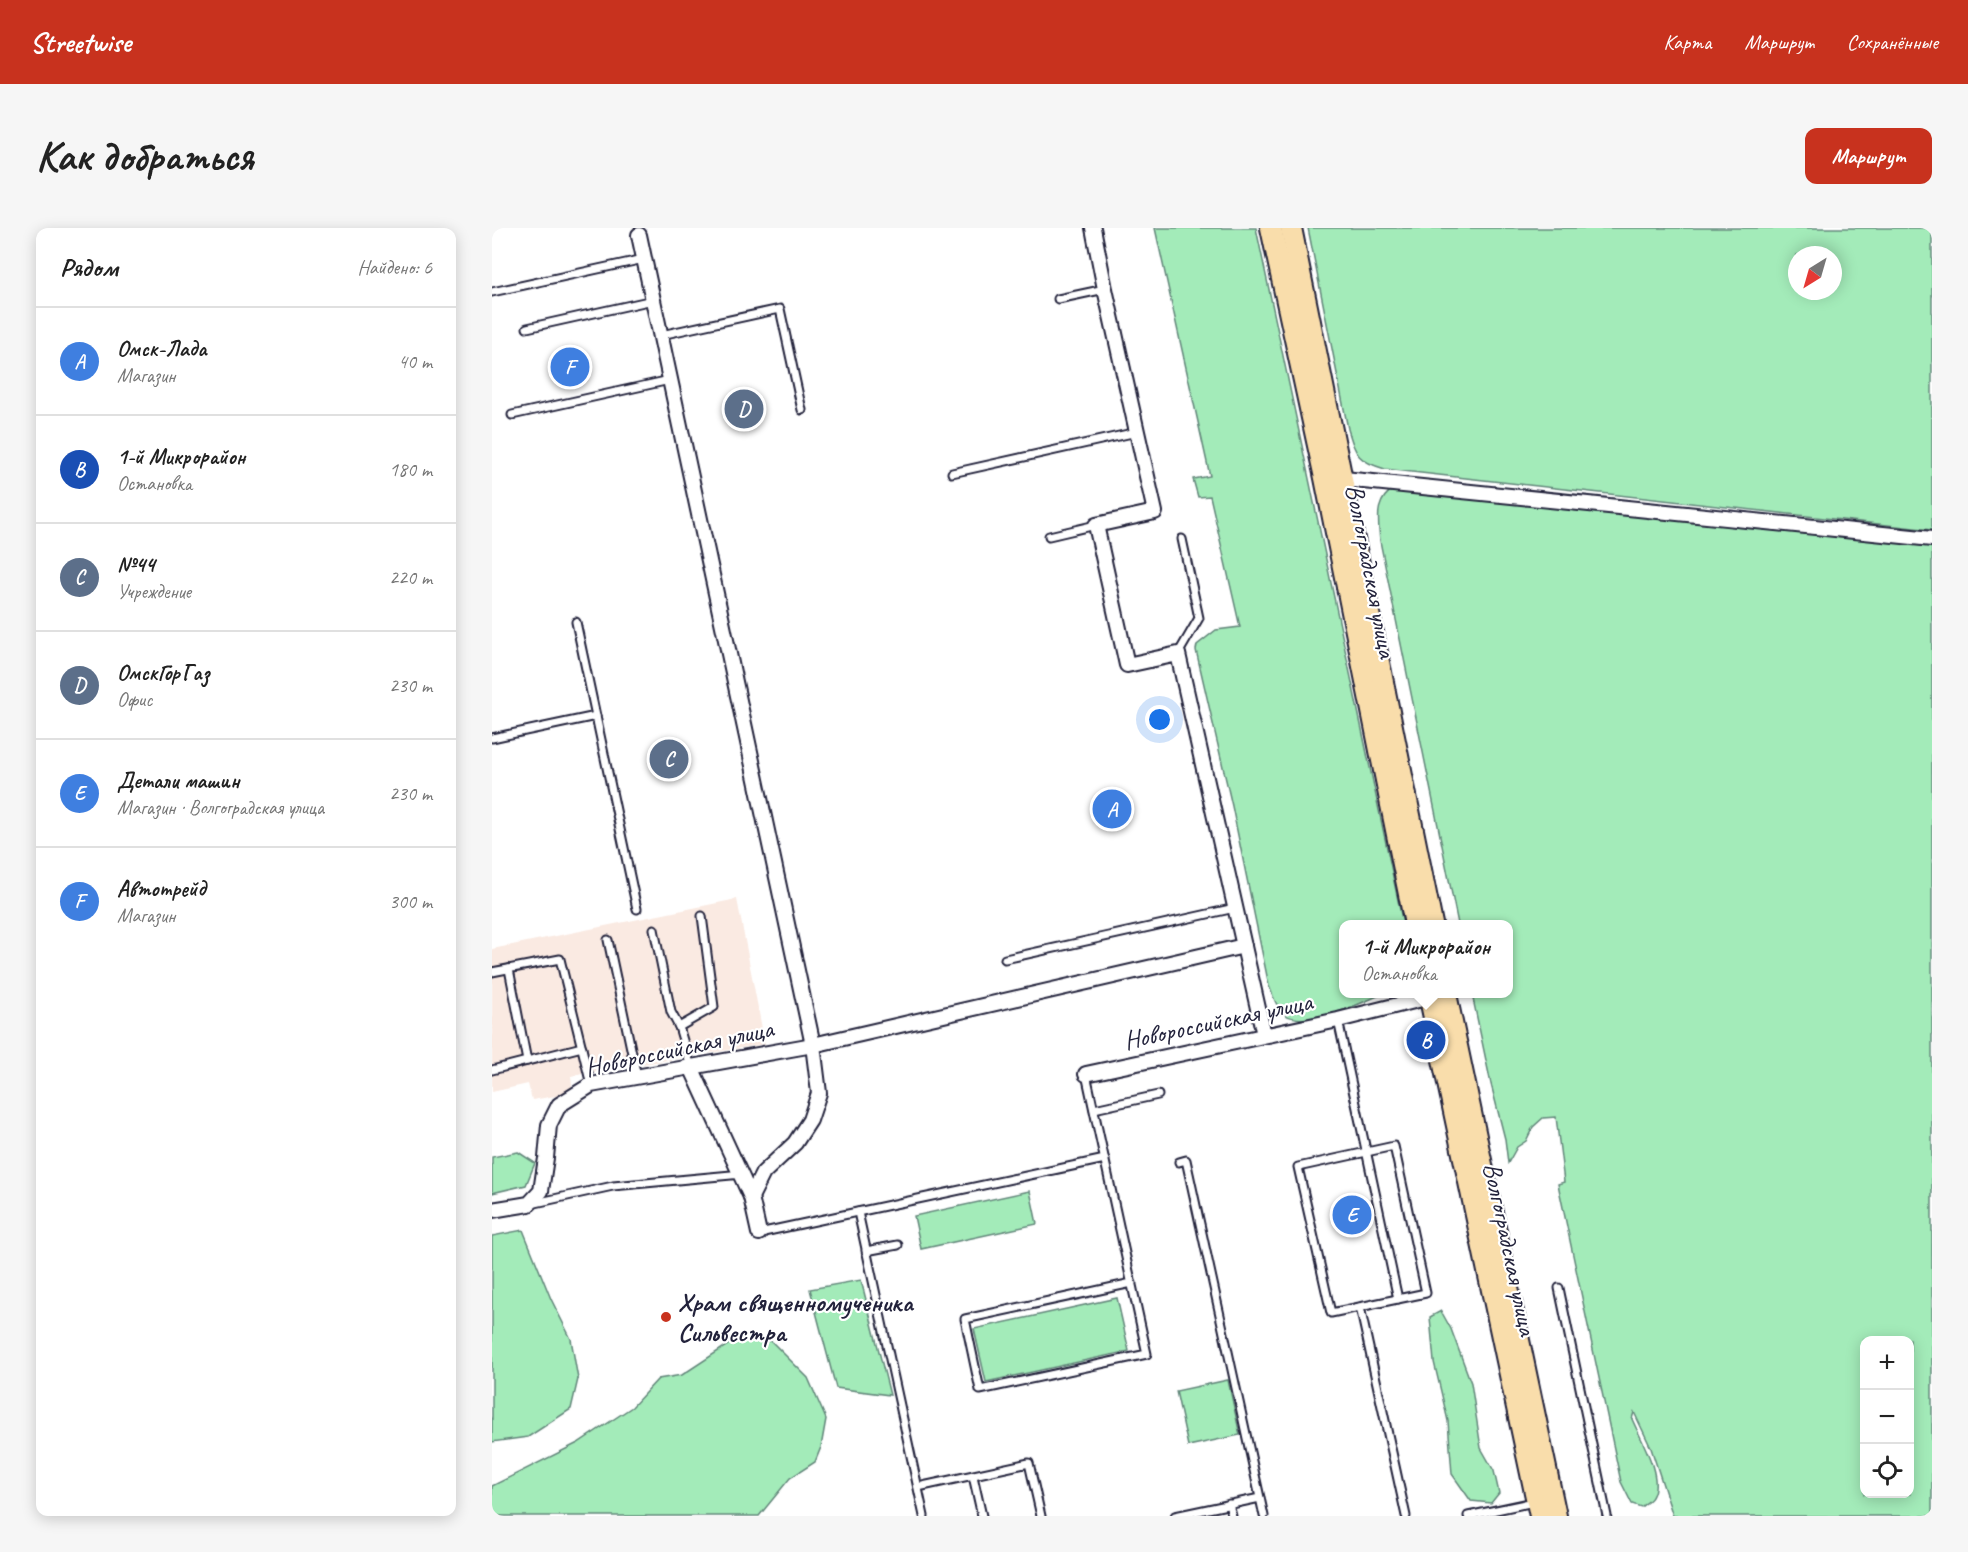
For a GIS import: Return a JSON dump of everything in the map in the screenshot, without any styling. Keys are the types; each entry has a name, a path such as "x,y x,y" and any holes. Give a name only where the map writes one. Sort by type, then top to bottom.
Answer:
{"main road":[{"name":"Волгоградская улица","path":"1271,228 1334,478 1431,920"},
{"name":"Волгоградская улица","path":"1291,228 1414,920"},
{"name":"Волгоградская улица","path":"1436,998 1538,1509"},
{"name":"Волгоградская улица","path":"1436,998 1556,1516"}],"street":[{"path":"1093,228 1104,289 1155,512 1096,525 1127,665 1179,654 1264,1035"},
{"path":"638,232 813,1045 819,1092 810,1120 795,1143 763,1173 751,1197"},
{"path":"1334,478 1932,539"},
{"name":"Новороссийская улица","path":"529,1204 541,1191 549,1125 559,1105 591,1086 813,1045 1244,946"},
{"name":"Новороссийская улица","path":"1086,1074 1338,1020 1423,998"},
{"path":"691,1067 708,1108 742,1174 751,1197 759,1233"},
{"path":"492,1210 529,1204"}],"lane":[{"path":"492,292 644,259"},
{"path":"1058,299 1104,289"},
{"path":"527,328 653,300"},
{"path":"661,335 780,309 802,410"},
{"path":"512,415 670,380"},
{"path":"952,473 1137,432"},
{"path":"1049,536 1096,525"},
{"path":"1179,654 1199,618 1182,539"},
{"path":"576,622 637,909"},
{"path":"492,738 596,716"},
{"path":"1005,959 1235,908"},
{"path":"679,1027 714,1007 702,916"},
{"path":"654,929 670,1012 679,1027 691,1067"},
{"path":"608,940 637,1077"},
{"path":"492,972 560,959 591,1086"},
{"path":"509,969 527,1061"},
{"path":"1338,1020 1398,1299"},
{"path":"492,1070 582,1047"},
{"path":"1086,1074 1105,1159 1132,1283 1147,1354 980,1390 965,1319 1132,1283"},
{"path":"1094,1109 1158,1095"},
{"path":"1394,1146 1426,1293 1398,1299 1330,1314 1298,1167 1394,1146"},
{"path":"759,1233 1105,1159"},
{"path":"1179,1162 1186,1160 1264,1516"},
{"path":"529,1204 614,1186 742,1174"},
{"path":"858,1212 924,1516"},
{"path":"866,1251 898,1245"},
{"path":"1559,1288 1607,1516"},
{"path":"1360,1307 1406,1516"},
{"path":"918,1487 1029,1463 1041,1516"},
{"path":"973,1476 982,1516"},
{"path":"1175,1516 1260,1498"},
{"path":"1229,1504 1232,1516"},
{"path":"1468,1516 1538,1509"}],"shaded area":[{"path":"737,899 765,1044 571,1076 573,1093 532,1100 528,1084 492,1092 492,949"}],"green space":[{"path":"1155,228 1256,228 1402,920 1339,920 1339,998 1373,998 1347,1009 1319,1017 1305,1019 1284,1014 1277,1005 1269,986 1232,806 1196,650 1197,645 1216,630 1240,627 1210,496 1198,497 1193,479 1210,476"},
{"path":"1308,228 1932,228 1932,530 1385,469 1363,460 1353,445"},
{"path":"1396,487 1932,545 1932,1516 1673,1516 1651,1448 1634,1412 1632,1419 1650,1458 1655,1489 1651,1498 1641,1507 1632,1504 1621,1482 1558,1184 1564,1182 1556,1117 1543,1118 1533,1127 1526,1141 1517,1147 1508,1163 1505,1139 1473,998 1513,998 1513,920 1457,920 1380,541 1379,510 1389,492"},
{"path":"518,1152 535,1163 526,1185 492,1193 492,1157"},
{"path":"1030,1191 1037,1224 921,1249 914,1216"},
{"path":"523,1230 551,1299 571,1339 578,1379 571,1409 528,1437 492,1442 492,1236"},
{"path":"861,1280 890,1395 836,1388 810,1289"},
{"path":"1117,1298 1129,1351 986,1382 974,1329"},
{"path":"1441,1311 1451,1329 1471,1383 1481,1448 1494,1471 1499,1493 1491,1503 1471,1501 1452,1474 1448,1421 1434,1362 1430,1317"},
{"path":"735,1340 771,1341 808,1378 826,1419 821,1447 815,1462 790,1478 759,1516 492,1516 492,1486 578,1443 632,1407 658,1379 682,1375"},
{"path":"1228,1380 1240,1435 1188,1446 1176,1391"}],"place":[{"name":"Автотрейд","path":"570,367"},
{"name":"ОмскГорГаз","path":"744,409"},
{"name":"№44","path":"669,759"},
{"name":"Омск-Лада","path":"1112,809"},
{"name":"1-й Микрорайон","path":"1426,1040"},
{"name":"Детали машин","path":"1352,1215"},
{"name":"Храм священномученика Сильвестра","path":"666,1317"}]}
